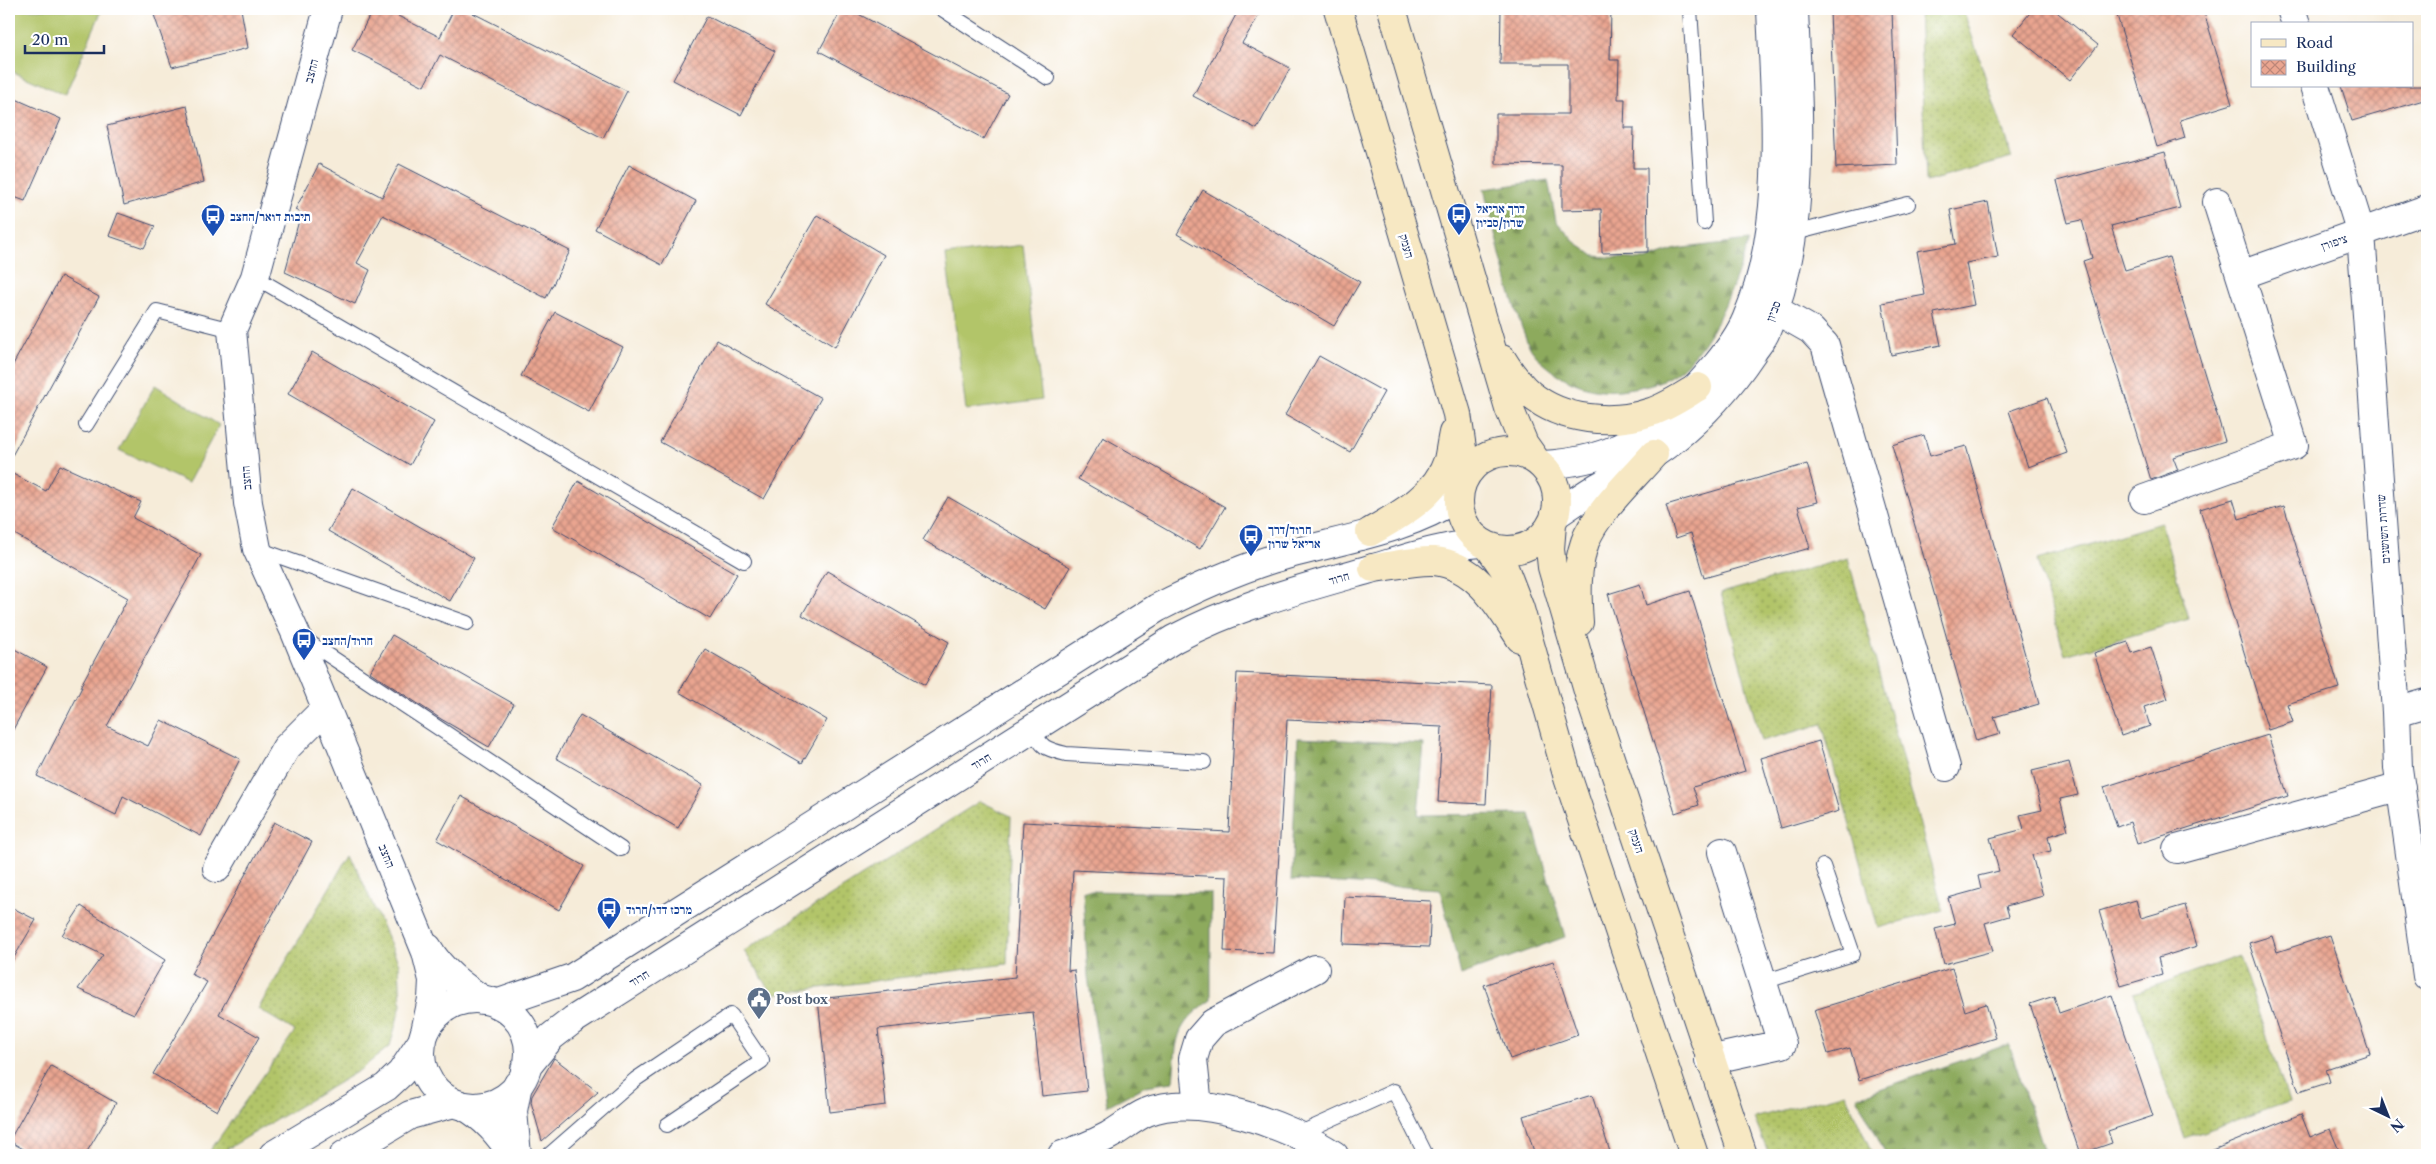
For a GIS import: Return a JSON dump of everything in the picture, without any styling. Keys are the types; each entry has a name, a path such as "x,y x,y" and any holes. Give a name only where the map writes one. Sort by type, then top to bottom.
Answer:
{"main road":[{"name":"העמק","path":"1338,9 1456,414 1464,462 1460,491"},
{"path":"1392,9 1512,415 1524,444 1551,476 1556,488 1558,502 1554,520 1544,535 1532,544 1518,549 1504,550 1485,545"},
{"path":"1488,336 1514,378 1531,395 1548,406 1573,415 1598,419 1628,418 1652,412 1698,387"},
{"path":"1370,532 1406,511 1439,479 1448,460 1456,414"},
{"path":"1539,462 1520,452 1506,451 1491,454 1478,461 1467,472 1460,491 1459,510 1471,534 1485,545 1506,570 1513,587 1568,778 1694,1155"},
{"path":"1583,676 1577,591 1585,540 1598,519 1654,454"},
{"name":"העמק","path":"1554,520 1550,549 1552,568 1583,676 1742,1155"},
{"path":"1373,568 1434,561 1468,572 1496,601 1532,656"}],"street":[{"name":"החצב","path":"328,9 255,277 232,330 248,503 258,548 295,632 426,952 434,980 424,1036"},
{"name":"סביון","path":"1539,462 1571,462 1614,452 1630,444 1658,423 1698,387 1745,322 1759,285 1766,257 1771,210 1775,119 1771,9"},
{"name":"סביון","path":"1554,520 1590,491 1654,454 1714,403 1740,371 1766,332 1789,261 1792,234 1798,119 1794,9"},
{"path":"2291,9 2295,22"},
{"name":"שדרות השושנים","path":"2316,88 2361,233 2401,787 2427,976"},
{"path":"2144,499 2294,445 2217,202"},
{"name":"ציפורן","path":"2241,275 2427,209"},
{"path":"1774,309 1811,330 1825,345 1946,767"},
{"path":"272,1155 386,1087 405,1067 436,1016 451,1005 464,1000 490,1002 572,978 1157,608 1192,590 1248,568 1413,520 1437,511 1460,491"},
{"name":"חרוד","path":"522,1076 551,1037 573,1020 1174,639 1206,622 1283,592 1452,545 1485,545"},
{"path":"2396,712 2427,703"},
{"path":"218,868 286,748 326,708"},
{"path":"2177,849 2401,787"},
{"path":"1710,1060 1782,1044 1722,852"},
{"name":"החצב","path":"418,929 432,956 462,986 490,1002"},
{"path":"1198,1106 1193,1059 1199,1038 1213,1023 1315,969"},
{"path":"490,1002 515,1017 527,1040 529,1058 513,1111 515,1155"},
{"path":"424,1036 420,1050 423,1071 432,1087 446,1100 480,1115 515,1155"},
{"path":"344,1155 410,1115 459,1105 482,1107 497,1102 513,1092 522,1076"},
{"path":"1062,1155 1106,1137 1147,1112 1181,1106 1198,1106 1224,1110 1267,1123 1334,1155"}],"lane":[{"path":"942,9 1048,78"},
{"path":"1690,9 1704,223"},
{"path":"1792,234 1908,204"},
{"path":"255,277 744,561"},
{"path":"86,425 156,311 232,330"},
{"path":"258,548 467,623"},
{"path":"295,632 621,849"},
{"path":"1032,729 1039,743 1049,750 1066,754 1204,762"},
{"path":"1763,982 1854,954 1823,866"},
{"path":"548,1155 636,1079 731,1015 762,1061 667,1125"},
{"path":"1295,1135 1394,1091 1426,1155"}],"green space":[{"path":"9,9 102,10 65,95 9,70"},
{"path":"1919,9 1963,9 2012,158 1926,182"},
{"path":"1548,180 1556,221 1575,242 1594,256 1645,260 1676,249 1749,240 1730,294 1711,332 1688,363 1668,378 1641,387 1608,391 1596,389 1572,382 1561,376 1541,361 1531,350 1511,294 1484,189"},
{"path":"1023,245 1042,400 966,410 946,255"},
{"path":"155,385 219,425 188,483 119,450"},
{"path":"2161,523 2189,619 2065,655 2037,560"},
{"path":"1848,558 1943,910 1878,928 1822,724 1761,741 1721,593"},
{"path":"1298,738 1424,744 1418,815 1530,814 1565,937 1461,975 1440,889 1291,880"},
{"path":"980,801 1011,816 1007,964 773,994 744,951"},
{"path":"350,853 399,964 401,1005 390,1046 360,1070 217,1155 207,1155 295,1031 258,1009"},
{"path":"1083,891 1211,893 1211,1000 1199,1009 1183,1026 1175,1055 1173,1082 1145,1086 1107,1106 1088,977"},
{"path":"2239,956 2289,1102 2184,1138 2134,993"},
{"path":"2009,1044 2045,1155 1886,1155 1857,1097"},
{"path":"1845,1093 1873,1155 1769,1155 1754,1118"}],"building":[{"path":"152,9 241,9 248,48 172,67"},
{"path":"373,9 384,9 440,37 454,9 465,9 627,91 603,138 440,55 424,86 352,50"},
{"path":"842,9 849,9 1008,94 984,139 819,51"},
{"path":"1239,9 1263,9 1242,43 1290,68 1257,129 1193,96"},
{"path":"1501,9 1611,9 1610,60 1619,60 1618,99 1625,99 1624,128 1634,128 1633,168 1647,168 1648,252 1602,253 1601,209 1562,210 1562,165 1496,164 1496,114 1568,114 1568,64 1500,64"},
{"path":"1892,9 1897,165 1836,168 1830,11"},
{"path":"2033,9 2053,9 2098,45 2070,80 2013,34"},
{"path":"2115,9 2203,9 2232,104 2180,120 2185,138 2157,147"},
{"path":"707,16 775,51 741,115 673,80"},
{"path":"2414,86 2427,86 2427,99 2352,121 2342,88 2414,88"},
{"path":"9,96 61,119 25,201 9,195"},
{"path":"187,106 204,182 124,205 107,126"},
{"path":"2165,152 2180,208 2111,226 2125,270 2169,257 2225,441 2173,457 2178,470 2151,480 2083,261 2092,258 2082,220 2068,223 2057,181"},
{"path":"319,164 382,197 399,164 570,251 546,298 383,215 357,263 370,270 355,304 285,272 301,213 295,210"},
{"path":"629,165 696,201 662,265 595,229"},
{"path":"1203,190 1360,282 1334,326 1177,234"},
{"path":"1988,202 1998,257 1966,263 1974,305 1934,313 1941,345 1891,355 1882,303 1925,295 1917,251 1956,244 1950,210"},
{"path":"118,213 155,226 144,248 109,236"},
{"path":"817,215 884,255 835,347 765,304"},
{"path":"61,276 99,297 9,461 9,372"},
{"path":"555,312 623,347 589,412 521,376"},
{"path":"717,340 821,398 764,499 660,442"},
{"path":"312,352 434,422 410,465 288,394"},
{"path":"1319,356 1384,392 1350,452 1285,415"},
{"path":"2047,398 2067,453 2028,467 2009,411"},
{"path":"1924,435 1930,456 1966,446 2039,704 1994,717 2000,734 1976,741 1892,445"},
{"path":"1103,437 1225,507 1200,549 1078,479"},
{"path":"1807,464 1818,502 1798,507 1810,548 1704,578 1691,533 1676,538 1666,505"},
{"path":"60,465 141,502 133,518 201,555 107,726 148,746 161,720 240,759 201,836 123,796 116,815 37,776 82,687 80,687 128,598 9,531 9,472 46,491"},
{"path":"578,481 737,574 710,619 552,527"},
{"path":"353,488 474,558 450,601 328,531"},
{"path":"948,497 1070,567 1045,609 923,540"},
{"path":"2233,499 2239,519 2284,506 2339,688 2287,704 2293,722 2268,730 2200,509"},
{"path":"827,571 949,642 925,685 802,615"},
{"path":"1640,584 1646,605 1690,591 1745,771 1693,787 1699,805 1675,813 1608,594"},
{"path":"392,635 514,704 489,747 441,719 370,672"},
{"path":"2128,642 2132,653 2151,647 2168,699 2144,707 2150,726 2121,736 2094,653"},
{"path":"9,646 47,667 9,737"},
{"path":"705,649 827,720 802,763 679,692"},
{"path":"1237,673 1492,685 1486,804 1438,802 1442,727 1287,720 1273,953 1224,951 1227,877 1073,870 1068,971 1074,970 1087,1091 1042,1096 1033,1012 878,1029 886,1105 830,1112 818,999 1015,977 1023,822 1229,832"},
{"path":"580,715 703,785 678,828 556,758"},
{"path":"2268,735 2288,796 2137,844 2130,822 2117,827 2104,787"},
{"path":"1819,741 1839,811 1781,828 1761,758"},
{"path":"2069,762 2078,795 2060,799 2068,830 2048,836 2051,851 2032,855 2043,896 2006,906 2009,916 1985,923 1993,951 1944,964 1935,929 1955,924 1948,898 1981,889 1978,876 1999,871 1990,838 2024,829 2020,815 2042,810 2032,771"},
{"path":"461,796 584,866 559,910 437,840"},
{"path":"274,822 312,842 219,1014 259,1037 217,1111 153,1074 207,982 191,974"},
{"path":"1345,897 1431,901 1429,947 1343,944"},
{"path":"2136,900 2141,918 2185,905 2197,946 2158,958 2162,974 2121,986 2099,911"},
{"path":"9,906 36,920 9,966"},
{"path":"81,906 165,960 134,1014 78,989 103,955 62,935"},
{"path":"2330,935 2370,1054 2326,1069 2330,1082 2299,1092 2249,943 2272,936 2277,952"},
{"path":"1553,961 1578,1035 1510,1059 1484,985"},
{"path":"1952,968 1965,1011 1986,1004 1996,1038 1859,1080 1850,1048 1828,1054 1814,1010"},
{"path":"2112,995 2153,1116 2108,1131 2112,1143 2080,1154 2030,1004 2054,996 2059,1013"},
{"path":"554,1058 598,1092 542,1141 531,1102 532,1096"},
{"path":"51,1066 116,1103 85,1155 34,1155 9,1141"},
{"path":"1592,1095 1611,1155 1535,1155 1523,1116"},
{"path":"2301,1114 2310,1137 2330,1129 2341,1155 2201,1155"}],"place":[{"name":"דרך אריאל שרון/סביון","path":"1459,236"},
{"name":"תיבות דואר/החצב","path":"213,237"},
{"name":"חרוד/דרך אריאל שרון","path":"1251,557"},
{"name":"חרוד/החצב","path":"304,661"},
{"name":"מרכז דדו/חרוד","path":"609,930"},
{"name":"Post box","path":"759,1020"}]}
